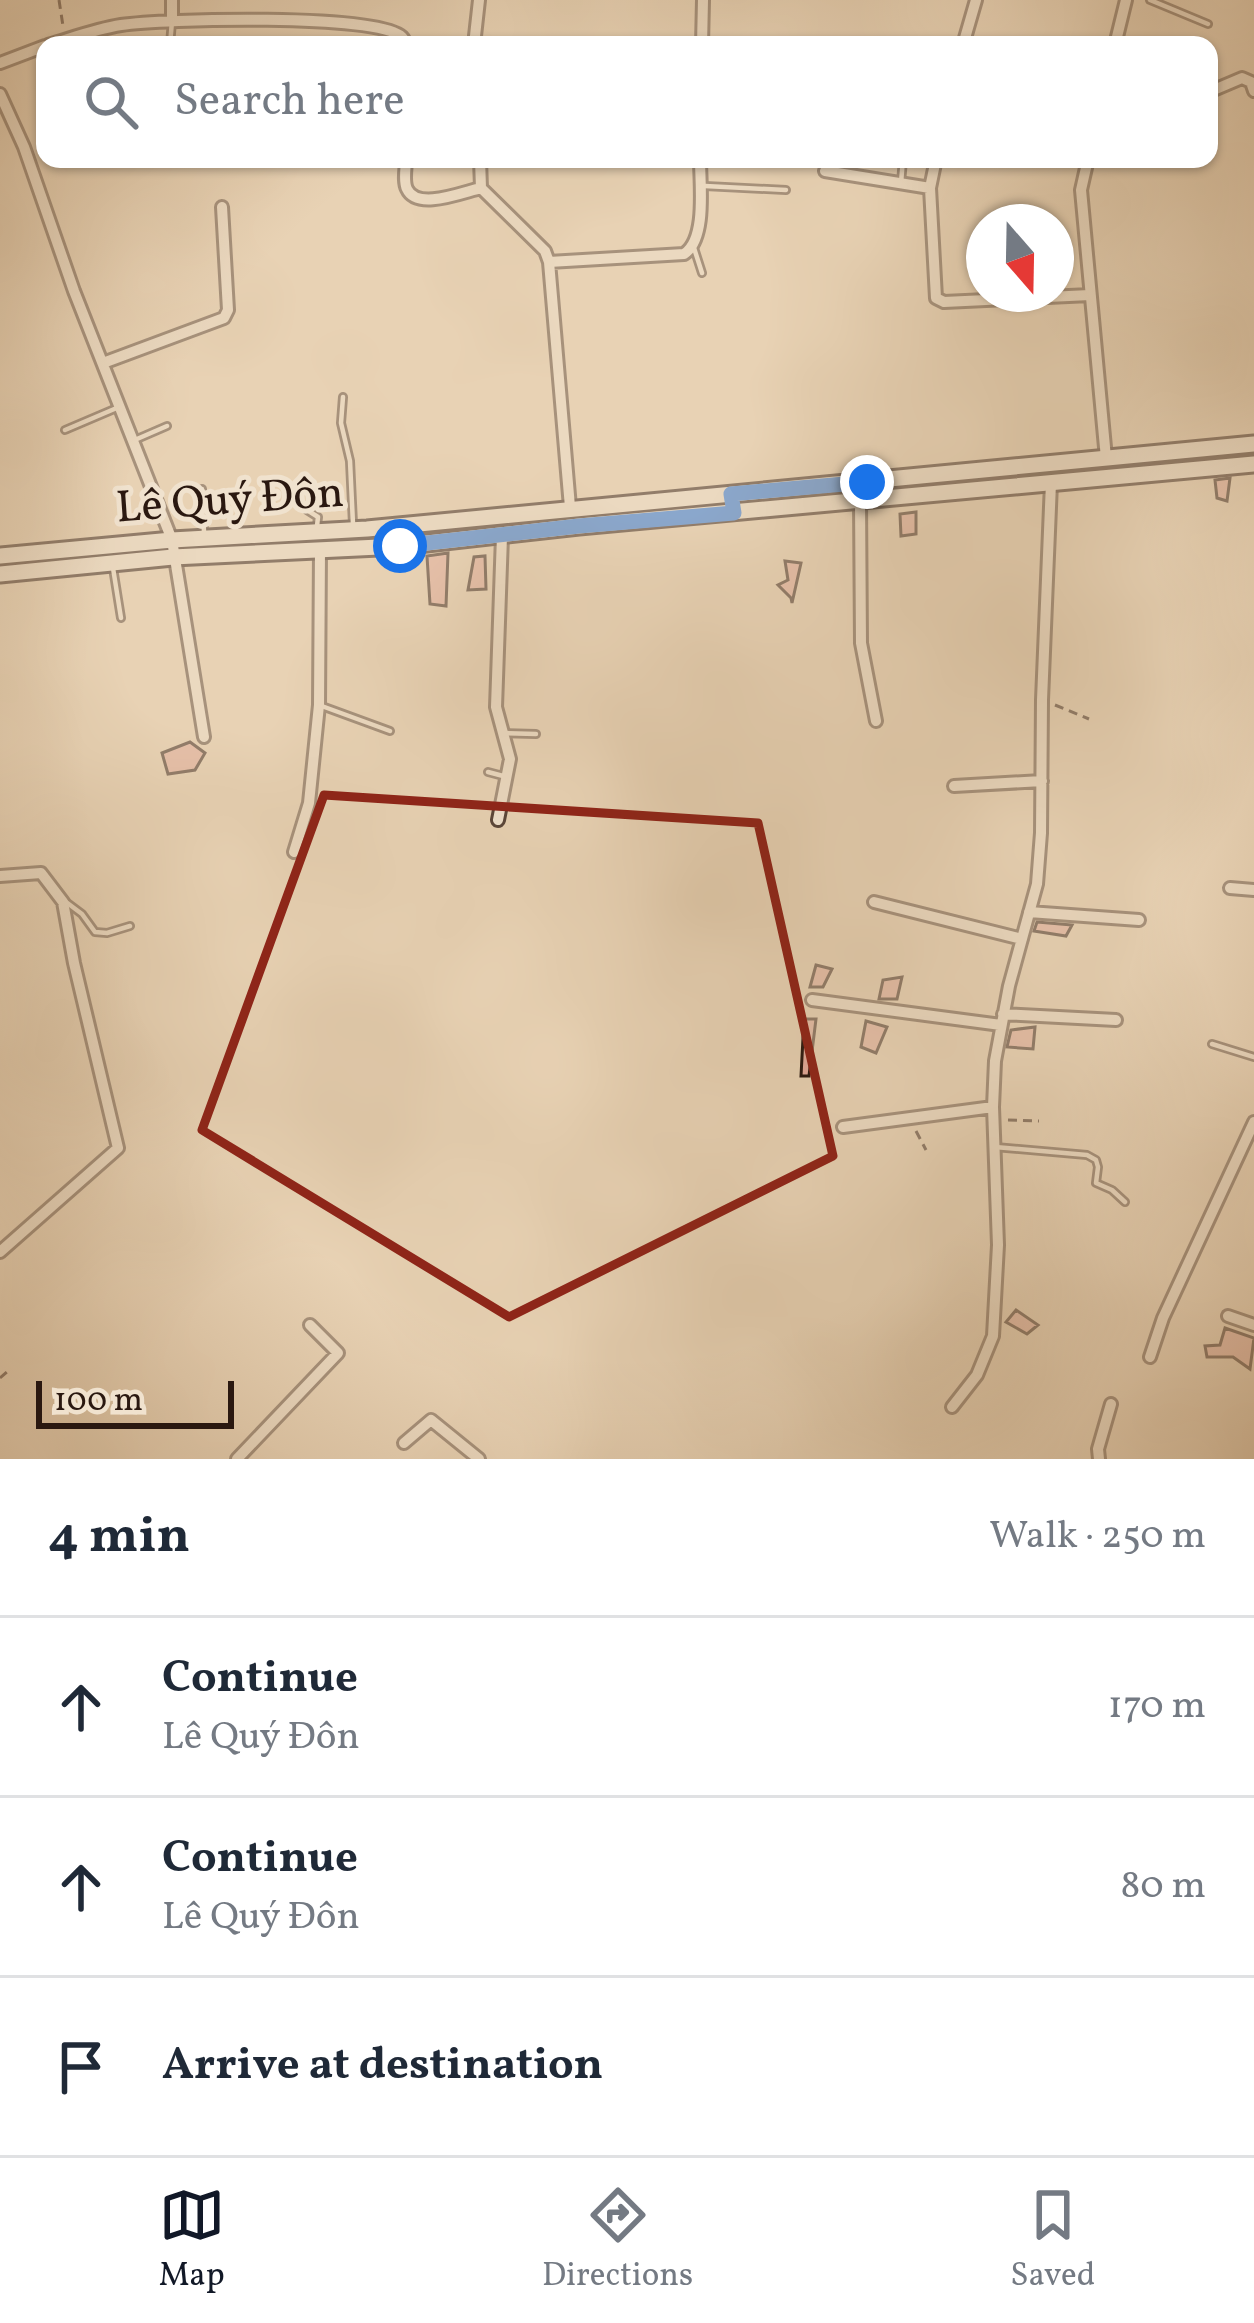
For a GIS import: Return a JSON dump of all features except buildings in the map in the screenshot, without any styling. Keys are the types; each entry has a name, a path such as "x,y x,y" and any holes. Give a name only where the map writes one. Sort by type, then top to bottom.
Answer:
{"main road":[{"name":"Lê Quý Đôn","path":"0,556 318,541 354,530 570,507 1254,444"},
{"name":"Lê Quý Đôn","path":"0,574 112,563 205,538 400,546 1254,464"},
{"path":"731,494 734,513"}],"street":[{"path":"172,0 172,21"},
{"path":"475,36 479,0"},
{"path":"703,36 704,0"},
{"path":"966,36 976,0"},
{"path":"1117,36 1126,0"},
{"path":"80,36 122,25 270,19 331,23 400,36"},
{"path":"0,63 36,50"},
{"path":"1218,88 1242,78 1251,82 1254,91"},
{"path":"0,94 24,147 172,549 204,737"},
{"path":"406,168 407,190 423,200 482,188"},
{"path":"481,168 482,188 545,251 549,262 570,507"},
{"path":"549,262 684,254 694,248 699,235 700,168"},
{"path":"934,168 930,188 936,298 966,301"},
{"path":"1086,168 1081,190 1106,458"},
{"path":"825,171 930,188"},
{"path":"103,363 224,318 228,310 222,207"},
{"path":"1074,296 1090,295"},
{"path":"952,1407 976,1375 993,1336 998,1245 995,1061 1036,884 1051,483"},
{"path":"860,501 861,643 876,721"},
{"path":"498,820 510,759 496,707 502,536"},
{"path":"294,852 309,803 319,705 318,541"},
{"path":"954,786 1042,781"},
{"path":"0,876 41,873 62,899 118,1148 3,1244"},
{"path":"1229,888 1254,890"},
{"path":"874,902 1022,939"},
{"path":"1029,912 1138,920"},
{"path":"812,1000 1002,1020 1116,1020"},
{"path":"843,1127 994,1113"},
{"path":"1150,1357 1163,1318 1254,1122"},
{"path":"1228,1316 1254,1325"},
{"path":"237,1459 338,1353 310,1324"},
{"path":"1099,1459 1111,1404"},
{"path":"404,1443 431,1420 479,1459"}],"lane":[{"path":"1150,0 1208,24"},
{"path":"171,36 172,21"},
{"path":"901,183 902,168"},
{"path":"700,185 786,190"},
{"path":"694,248 702,273"},
{"path":"343,398 340,423 350,461 354,530"},
{"path":"65,430 118,406"},
{"path":"131,441 167,426"},
{"path":"202,489 205,538"},
{"path":"318,541 318,518 307,510 312,499 319,497"},
{"path":"112,563 121,618"},
{"path":"319,705 390,731"},
{"path":"503,734 536,734"},
{"path":"488,772 507,777"},
{"path":"62,899 82,914 94,932 130,926"},
{"path":"1212,1044 1254,1057"},
{"path":"995,1147 1087,1155 1096,1160 1096,1183 1125,1202"}],"path":[{"path":"59,0 64,36"},
{"path":"1042,700 1089,719"},
{"path":"994,1113 1039,1120"},
{"path":"916,1117 916,1130 926,1150"},
{"path":"0,1378 9,1370"}],"highlighted area":[{"path":"324,795 758,823 833,1156 509,1317 202,1130"}],"route":[{"path":"400,546 734,513 731,494 867,482"}]}
